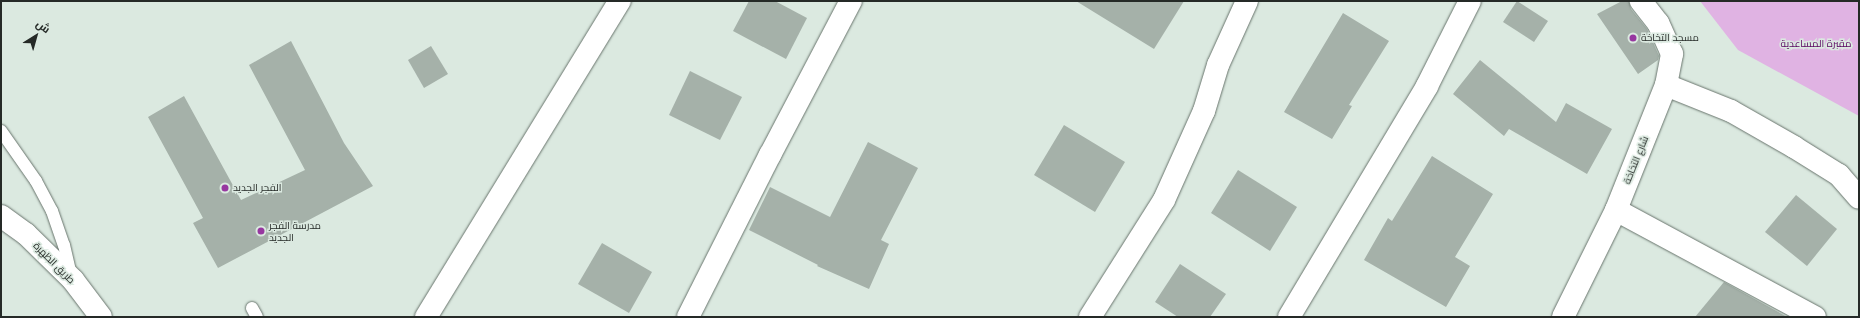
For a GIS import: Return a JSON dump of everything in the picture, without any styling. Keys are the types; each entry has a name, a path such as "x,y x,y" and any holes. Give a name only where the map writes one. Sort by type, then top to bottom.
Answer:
{"street":[{"path":"426,317 620,1"},
{"path":"688,317 770,155 851,1"},
{"path":"1090,317 1164,200 1204,110 1218,65 1247,1"},
{"path":"1289,317 1427,86 1470,1"},
{"name":"شارع التخاخة","path":"1564,317 1616,210 1666,85 1672,54 1658,23 1641,1"},
{"path":"1666,85 1730,111 1794,147 1839,174 1859,198"},
{"path":"1616,210 1815,317"},
{"name":"طريق الظهرة","path":"1,216 26,234 73,280 102,317"}],"lane":[{"path":"1,131 36,181 52,211 64,245 73,280"}],"green space":[{"name":"مقبرة المساعدية","path":"1700,1 1859,1 1859,116 1738,50"}],"building":[{"path":"749,1 775,1 807,18 786,59 733,31"},
{"path":"1076,1 1184,1 1154,49"},
{"path":"1517,1 1548,21 1534,42 1503,22"},
{"path":"1622,1 1629,1 1631,9 1647,29 1659,56 1658,60 1638,74 1597,14"},
{"path":"1343,13 1389,41 1349,105 1352,106 1332,139 1284,112"},
{"path":"291,41 344,143 373,186 218,268 193,223 203,218 148,117 184,96 241,200 305,170 249,65"},
{"path":"431,46 448,74 424,88 408,60"},
{"path":"1480,60 1556,122 1566,103 1612,129 1587,174 1509,129 1504,136 1453,94"},
{"path":"690,71 742,97 720,140 669,115"},
{"path":"1064,125 1125,162 1095,212 1034,175"},
{"path":"868,142 918,168 881,240 889,244 869,289 817,266 818,265 749,230 770,187 830,217"},
{"path":"1432,156 1493,194 1455,257 1470,266 1446,307 1364,260 1388,218 1392,221"},
{"path":"1238,170 1297,207 1270,251 1211,213"},
{"path":"1796,195 1837,229 1807,266 1765,232"},
{"path":"602,243 652,272 629,313 578,284"},
{"path":"1180,264 1226,294 1210,317 1178,317 1155,302"},
{"path":"1724,282 1787,317 1695,317"}],"place":[{"name":"مسجد التخاخة","path":"1633,38"},
{"name":"الفجر الجديد","path":"225,188"},
{"name":"مدرسة الفجر الجديد","path":"261,231"}]}
